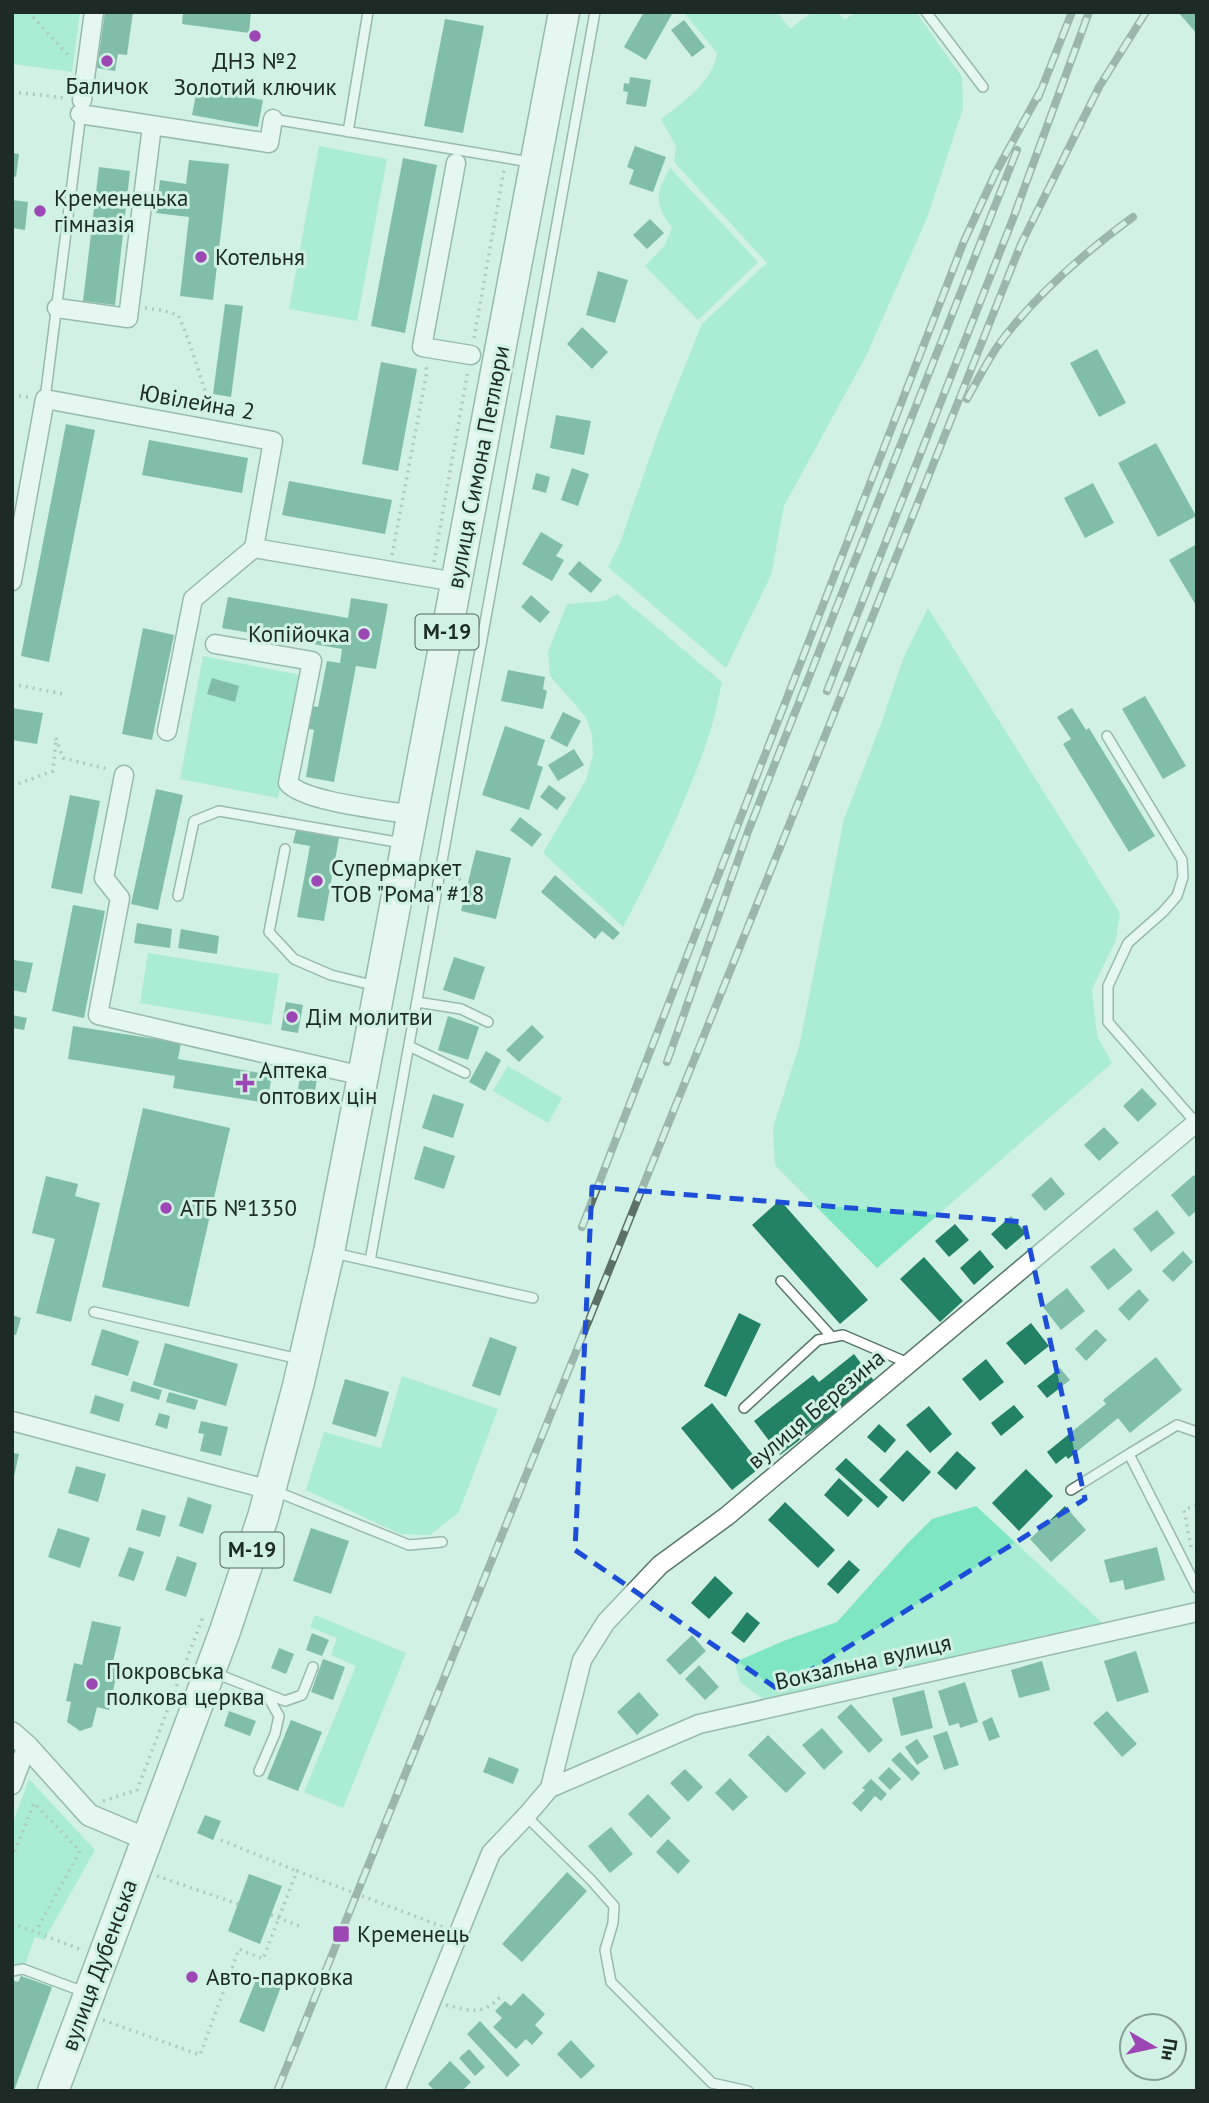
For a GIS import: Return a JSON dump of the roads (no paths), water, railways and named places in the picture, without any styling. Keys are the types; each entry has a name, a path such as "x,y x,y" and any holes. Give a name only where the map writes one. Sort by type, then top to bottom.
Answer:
{"highway":[{"name":"вулиця Симона Петлюри","path":"329,1252 380,986 404,824 456,582 564,12"},
{"name":"М-19","path":"146,1839 210,1672 255,1542 304,1360 329,1252"},
{"name":"вулиця Дубенська","path":"53,2091 146,1839"}],"street":[{"path":"94,12 81,107 152,126 269,143 273,119"},
{"path":"57,308 128,317 152,126"},
{"path":"456,163 422,347 471,355"},
{"path":"12,581 46,399"},
{"name":"Ювілейна 2","path":"46,399 273,441 254,548"},
{"path":"167,731 193,599 254,548 456,582"},
{"path":"215,644 312,661 288,783 294,789 404,824"},
{"path":"124,775 104,878 120,898 98,1015 363,1076"},
{"name":"вулиця Березина","path":"550,1788 582,1660 606,1622 660,1565 727,1516 1196,1123"},
{"path":"12,1421 270,1490"},
{"name":"Вокзальна вулиця","path":"550,1788 699,1724 1197,1612"},
{"path":"19,1739 89,1815 146,1839"},
{"path":"12,1785 19,1739"},
{"path":"395,2091 491,1853 550,1788"}],"lane":[{"path":"348,132 368,12"},
{"path":"370,1261 596,12"},
{"path":"926,12 983,87"},
{"path":"46,399 81,107"},
{"path":"273,119 535,162"},
{"path":"1107,736 1182,860 1183,877 1177,896 1128,943 1108,986 1108,1022 1196,1123"},
{"path":"178,896 194,821 219,811 404,824"},
{"path":"285,849 269,932 294,959 331,975 361,984 380,986"},
{"path":"417,1002 461,1009 488,1022"},
{"path":"409,1046 465,1073"},
{"path":"329,1252 533,1298"},
{"path":"781,1281 832,1337"},
{"path":"94,1312 304,1360"},
{"path":"744,1408 818,1340 843,1335 908,1363"},
{"path":"1071,1490 1177,1425 1197,1432"},
{"path":"1129,1454 1197,1588"},
{"path":"270,1490 410,1545 442,1542"},
{"path":"210,1672 285,1701 302,1695 313,1667"},
{"path":"259,1771 275,1734 279,1716 267,1695"},
{"path":"526,1816 614,1906 613,1923 604,1950 611,1982 712,2083 748,2091"},
{"path":"12,1970 23,1969 86,2003"}],"railway":[{"path":"1038,98 1072,12"},
{"path":"1015,213 1089,12"},
{"path":"277,2091 1021,244 1099,87 1146,12"},
{"path":"582,1227 964,241 996,172 1041,90"},
{"path":"667,1062 749,829 1017,150"},
{"path":"827,691 1018,206"},
{"path":"967,399 998,346 1023,314 1068,270 1133,217"}],"place":[{"name":"ДНЗ №2 Золотий ключик","path":"255,36"},
{"name":"Баличок","path":"107,61"},
{"name":"Кременецька гімназія","path":"40,211"},
{"name":"Котельня","path":"201,257"},
{"name":"Копійочка","path":"364,634"},
{"name":"Супермаркет ТОВ \"Рома\" #18","path":"317,881"},
{"name":"Дім молитви","path":"292,1017"},
{"name":"Аптека оптових цін","path":"245,1083"},
{"name":"АТБ №1350","path":"166,1208"},
{"name":"Покровська полкова церква","path":"92,1684"},
{"name":"Кременець","path":"341,1934"},
{"name":"Авто-парковка","path":"192,1977"}]}
